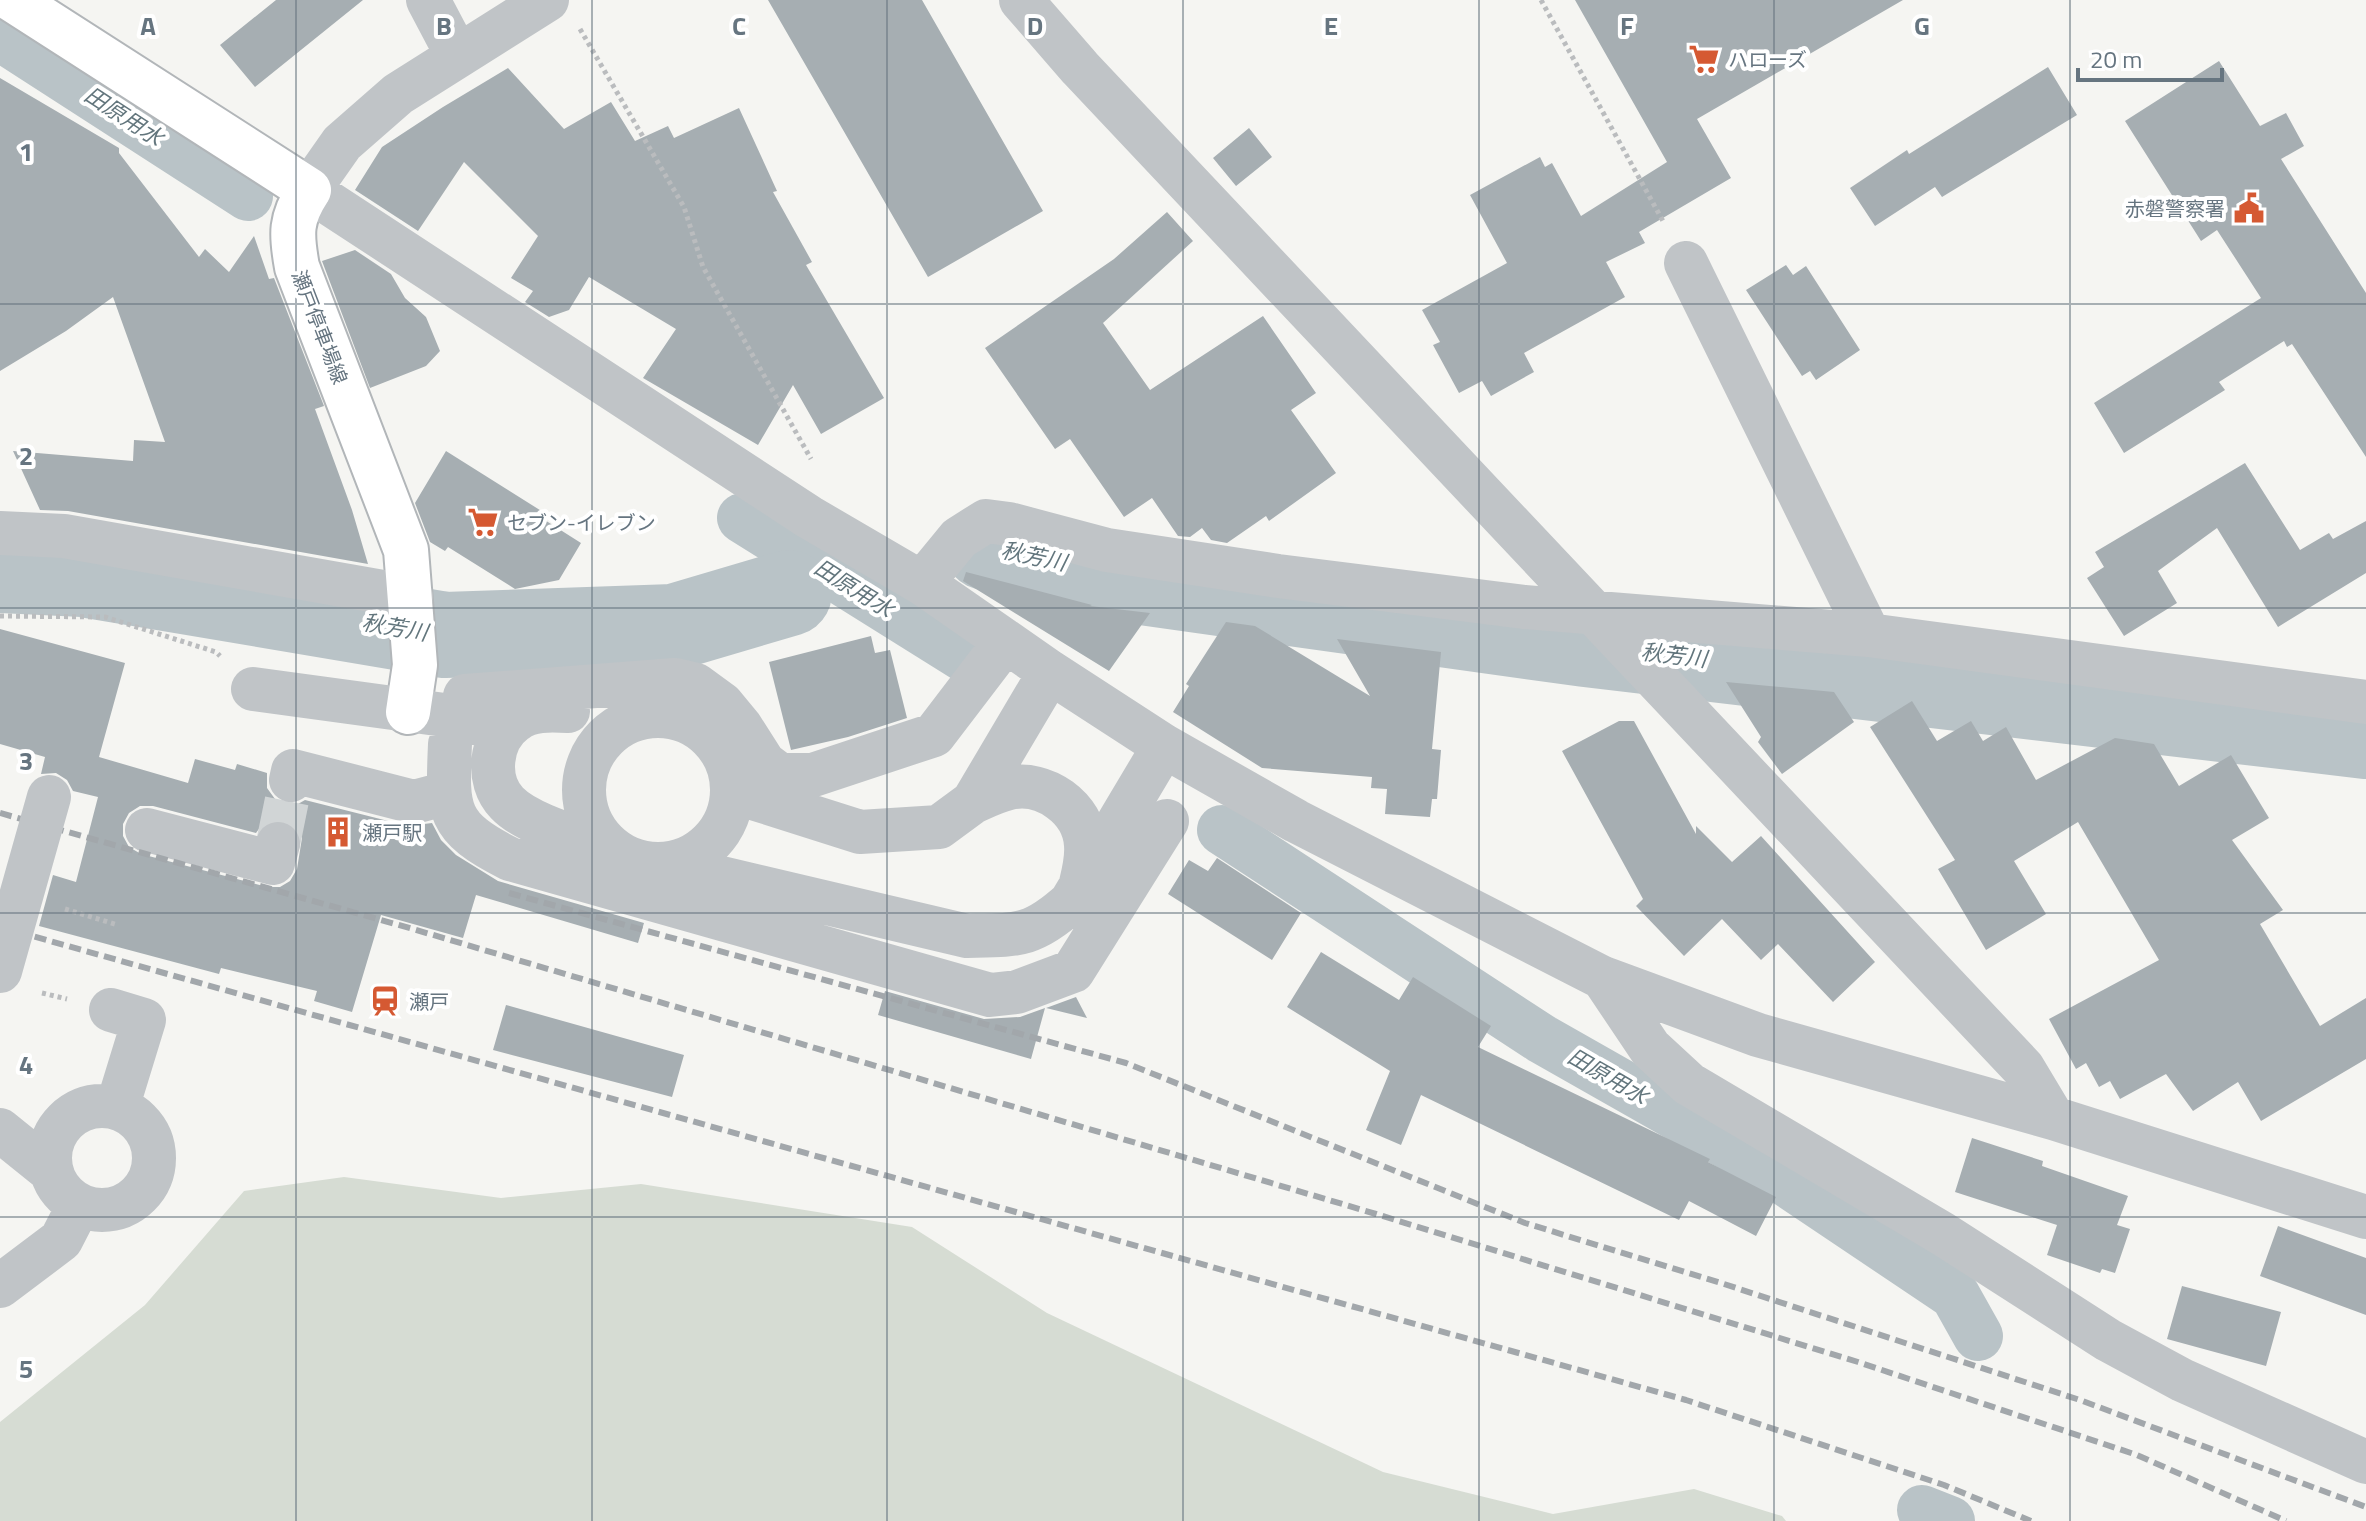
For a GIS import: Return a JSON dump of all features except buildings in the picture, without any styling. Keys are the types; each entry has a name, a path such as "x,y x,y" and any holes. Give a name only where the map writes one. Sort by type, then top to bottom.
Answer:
{"main road":[{"path":"13,0 309,190"},
{"name":"瀬戸停車場線","path":"309,190 296,210 292,236 297,267 406,550 415,665 408,712"}],"street":[{"path":"428,0 457,55"},
{"path":"1021,0 1080,68 2023,1068 2053,1118"},
{"path":"563,13 457,55 398,94 342,143 309,190 809,517 922,583 1164,746 1296,821 1603,978 1758,1035 2053,1118 2366,1217"},
{"path":"1686,263 1869,635"},
{"path":"922,583 959,538 986,521 1009,524 1107,550 1278,576 1595,614 1869,635 2366,702"},
{"path":"0,533 64,536 411,597"},
{"path":"465,696 675,680 696,685 722,704 764,763 780,775 813,775 934,735 992,659"},
{"path":"973,802 1050,672"},
{"path":"253,689 459,717 503,732"},
{"path":"1080,887 1086,842 1080,822 1068,805 1050,792 1030,787 1010,788 973,802 939,827 860,832 756,799 730,770 720,749 705,732 684,720 549,710 532,712 515,720 503,732 495,748 492,766 495,784 504,800 518,813 535,821 613,849 636,861 662,864 967,936 1017,935 1049,922 1071,902 1080,887 1164,746"},
{"path":"613,849 597,832 587,811 584,788 589,765 600,744 617,728 638,718"},
{"path":"450,744 448,793 459,825 479,844 510,859 990,995 1017,992 1073,971 1167,821"},
{"path":"662,864 683,860 703,849 718,833 728,814 732,792 730,770"},
{"path":"291,780 293,771 414,802 448,793"},
{"path":"14,980 49,797"},
{"path":"147,830 273,863 278,844"},
{"path":"1603,978 1650,1048 1689,1084 1943,1234 2108,1340 2182,1380 2366,1462"},
{"path":"111,1010 144,1020 117,1108"},
{"path":"100,1105 117,1108 133,1116 145,1129 152,1145 154,1162 150,1178 128,1203 112,1209 95,1210 79,1205 55,1182 51,1149 57,1132 68,1118 82,1109 100,1105"},
{"path":"1,1130 68,1118"},
{"path":"1,1130 52,1172"},
{"path":"0,1286 61,1240 79,1205"}],"path":[{"path":"1541,0 1686,263"},
{"path":"563,13 684,207 703,267 814,466 809,517"},
{"path":"0,616 105,617 216,652 253,689"},
{"path":"14,980 111,1010"}],"shaded area":[{"path":"344,1177 501,1198 641,1184 912,1227 1047,1313 1383,1472 1553,1514 1694,1489 1782,1516 1786,1521 0,1521 0,1422 145,1305 244,1191"}],"waterway":[{"name":"田原用水","path":"0,36 248,196"},
{"name":"田原用水","path":"742,518 966,658"},
{"name":"秋芳川","path":"986,547 1019,549 1134,581 1585,644 2366,736"},
{"name":"秋芳川","path":"0,570 83,574 445,635 674,627 789,593"},
{"name":"田原用水","path":"1222,830 1542,1039 1748,1156 1955,1295 1978,1336"},
{"name":"田原用水","path":"1922,1510 1950,1521"}],"tunnel":[{"path":"278,844 291,780"}],"railway":[{"path":"0,813 413,929 1376,1214 1858,1362 2137,1455 2286,1521"},
{"path":"509,893 1126,1063 1525,1223 2080,1400 2366,1507"},
{"path":"0,927 1686,1400 1944,1485 2031,1521"}],"place":[{"name":"ハローズ","path":"1704,59"},
{"name":"赤磐警察署","path":"2249,208"},
{"name":"セブン-イレブン","path":"483,522"},
{"name":"瀬戸駅","path":"338,832"},
{"name":"瀬戸","path":"385,1001"}]}
